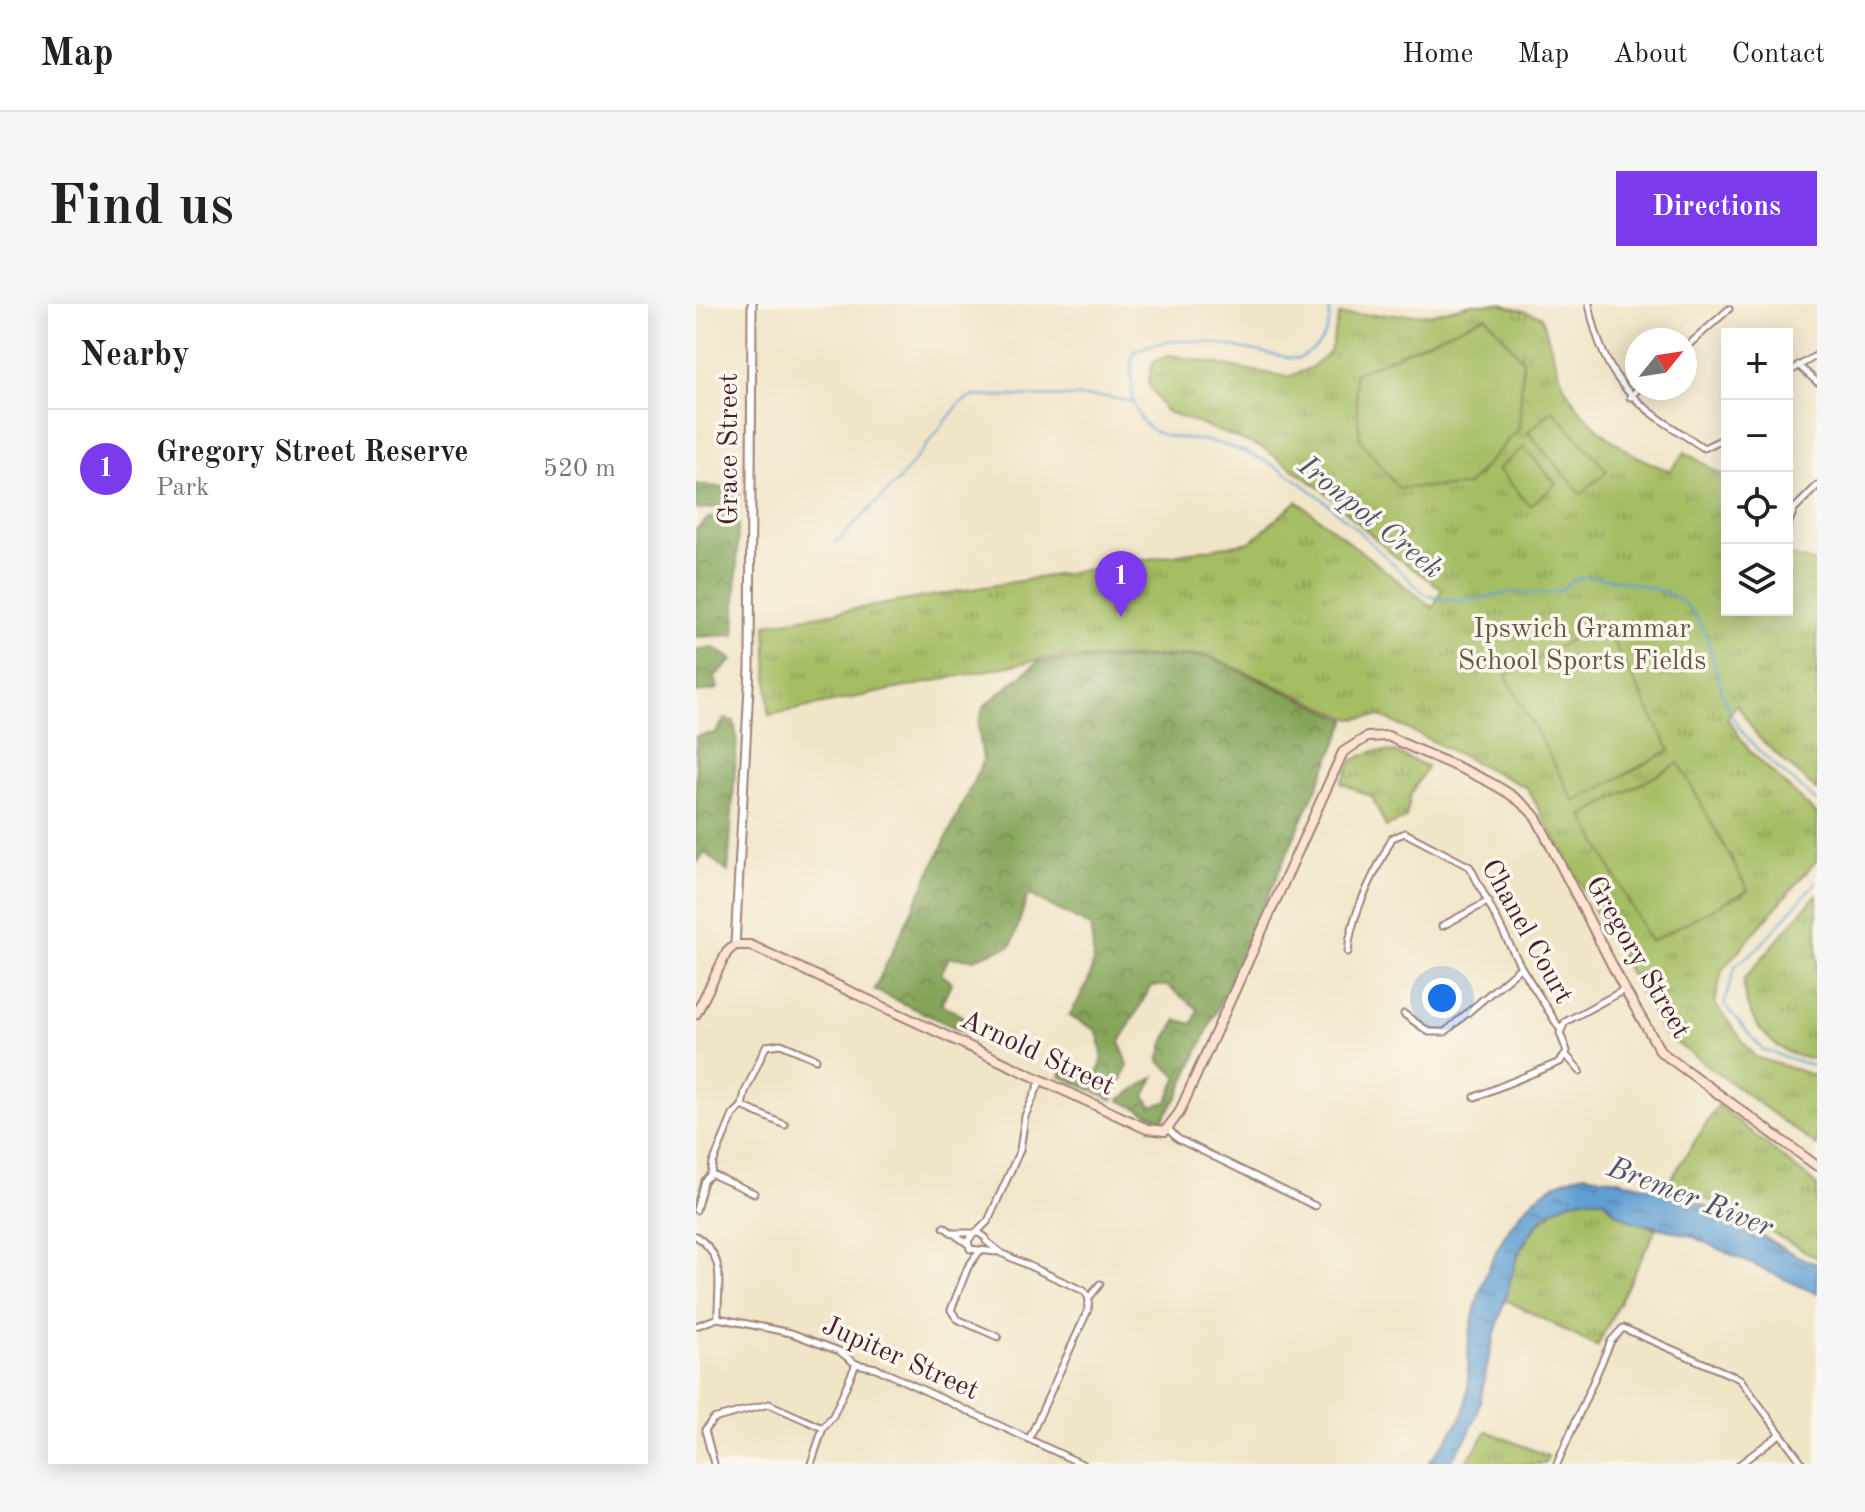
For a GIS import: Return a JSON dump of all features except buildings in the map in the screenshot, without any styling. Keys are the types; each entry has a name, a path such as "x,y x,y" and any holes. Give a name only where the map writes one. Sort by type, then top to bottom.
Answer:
{"main road":[{"name":"Gregory Street","path":"1168,1129 1179,1113 1337,769 1351,751 1364,744 1400,742 1488,783 1519,805 1549,845 1651,1037 1668,1059 1817,1166"},
{"path":"696,1014 723,958 735,945"},
{"name":"Arnold Street","path":"735,945 750,945 1147,1129 1168,1129"}],"street":[{"path":"1589,304 1605,357 1625,389"},
{"name":"Grace Street","path":"735,945 751,638 752,306"},
{"path":"1697,337 1729,309"},
{"path":"1793,369 1817,355"},
{"path":"1798,365 1817,382"},
{"path":"1634,400 1704,448 1721,440"},
{"path":"1793,512 1817,486"},
{"name":"Chanel Court","path":"1348,952 1349,935 1364,895 1392,838 1398,833 1405,833 1463,860 1489,901 1521,967 1560,1029 1566,1055"},
{"path":"1442,926 1489,901"},
{"path":"1404,1014 1429,1032 1445,1032 1521,967"},
{"path":"1560,1029 1565,1022 1625,990"},
{"path":"696,1210 704,1181 711,1174 733,1115 742,1106 745,1092 769,1044 781,1044 816,1059"},
{"path":"1475,1097 1560,1062 1566,1055 1580,1071"},
{"path":"998,1337 957,1319 952,1313 952,1303 968,1267 986,1240 988,1221 1020,1150 1025,1116 1041,1080"},
{"path":"742,1106 785,1125"},
{"name":"Arnold Street","path":"1168,1129 1178,1139 1315,1206"},
{"path":"711,1174 754,1193"},
{"path":"968,1267 969,1247 974,1234 988,1221"},
{"path":"944,1227 969,1247 1001,1253"},
{"path":"955,1233 974,1234 1001,1253 1084,1291 1089,1298"},
{"path":"696,1236 708,1244 717,1257 718,1318 696,1326"},
{"path":"1029,1439 1088,1310 1089,1298 1100,1284"},
{"name":"Jupiter Street","path":"718,1318 811,1340 839,1351 856,1364 876,1368 1082,1464"},
{"path":"1557,1464 1611,1341 1621,1328 1740,1379 1803,1464"},
{"path":"811,1464 823,1428 833,1416 856,1364"},
{"path":"714,1464 705,1430 713,1419 769,1404 823,1428"},
{"path":"1740,1464 1780,1434"}],"green space":[{"name":"Ipswich Grammar School Sports Fields","path":"1472,304 1501,304 1541,316 1568,392 1578,407 1605,434 1637,456 1670,471 1685,452 1721,474 1721,616 1793,616 1793,557 1817,563 1817,791 1758,737 1737,704 1727,718 1749,750 1817,815 1817,860 1722,970 1715,1004 1755,1057 1817,1076 1817,1146 1663,1033 1527,788 1381,716 1351,719 1207,655 1042,659 769,715 766,624 1250,542 1297,501 1433,608 1442,589 1393,555 1324,491 1263,448 1165,411 1148,383 1153,362 1169,355 1288,377 1310,368 1330,352 1339,315 1432,314"},
{"path":"1486,316 1523,360 1519,428 1467,486 1398,488 1360,439 1354,374"},
{"path":"1553,410 1607,471 1581,494 1528,432"},
{"path":"1524,447 1556,484 1530,506 1498,469"},
{"path":"696,484 739,490 735,635 696,637 696,529 709,518 720,516 724,507 696,509"},
{"path":"1603,622 1670,750 1575,802 1506,676"},
{"path":"712,647 733,660 715,676 718,689 696,693 696,650"},
{"path":"1207,656 1347,720 1178,1096 1162,1120 1119,1100 1154,1077 1145,1096 1152,1106 1167,1102 1178,1077 1159,1061 1165,1040 1177,1020 1193,1024 1198,1009 1167,986 1151,986 1120,1042 1128,1065 1113,1100 1060,1076 1063,1069 1093,1080 1102,1062 1096,1030 1069,1016 1091,974 1093,953 1090,926 1028,894 1012,945 974,959 949,957 941,974 952,982 941,1004 969,1020 964,1032 874,990 983,761 978,726 984,706 1038,662"},
{"path":"724,719 734,721 737,739 728,872 705,853 696,864 696,736 716,733"},
{"path":"1374,751 1394,752 1427,767 1410,795 1406,818 1386,827 1372,797 1341,783 1353,760"},
{"path":"1679,763 1748,890 1650,942 1583,815"},
{"path":"1817,894 1817,1059 1788,1052 1764,1034 1748,1008 1744,979"},
{"path":"1718,1105 1817,1185 1817,1258 1735,1212 1669,1182"},
{"path":"1581,1196 1605,1200 1615,1212 1656,1229 1597,1347 1504,1299 1514,1266 1538,1224 1564,1203"},
{"path":"1487,1431 1548,1456 1545,1464 1465,1464"}],"water":[{"name":"Bremer River","path":"1586,1174 1662,1191 1718,1211 1817,1264 1817,1294 1689,1235 1631,1221 1615,1212 1605,1200 1576,1200 1563,1204 1552,1210 1533,1229 1518,1254 1490,1352 1478,1412 1468,1435 1449,1464 1428,1464 1463,1413 1475,1309 1493,1258 1506,1234 1539,1195 1561,1181"}],"waterway":[{"name":"Ironpot Creek","path":"1329,304 1329,322 1324,337 1298,359 1193,341 1172,341 1133,352 1132,391 1142,420 1161,434 1227,446 1282,470 1325,502 1425,594 1436,598 1463,601 1508,593 1549,593 1559,591 1573,580 1586,577 1650,587 1677,599 1686,605 1704,631 1722,692 1735,721 1762,754 1817,802"},
{"path":"836,543 898,481 961,402 975,396 1107,397 1133,402"},
{"name":"Ironpot Creek","path":"1817,881 1758,948 1736,965 1724,1004 1763,1050 1817,1067"}],"place":[{"name":"Gregory Street Reserve","path":"1121,617"}]}
